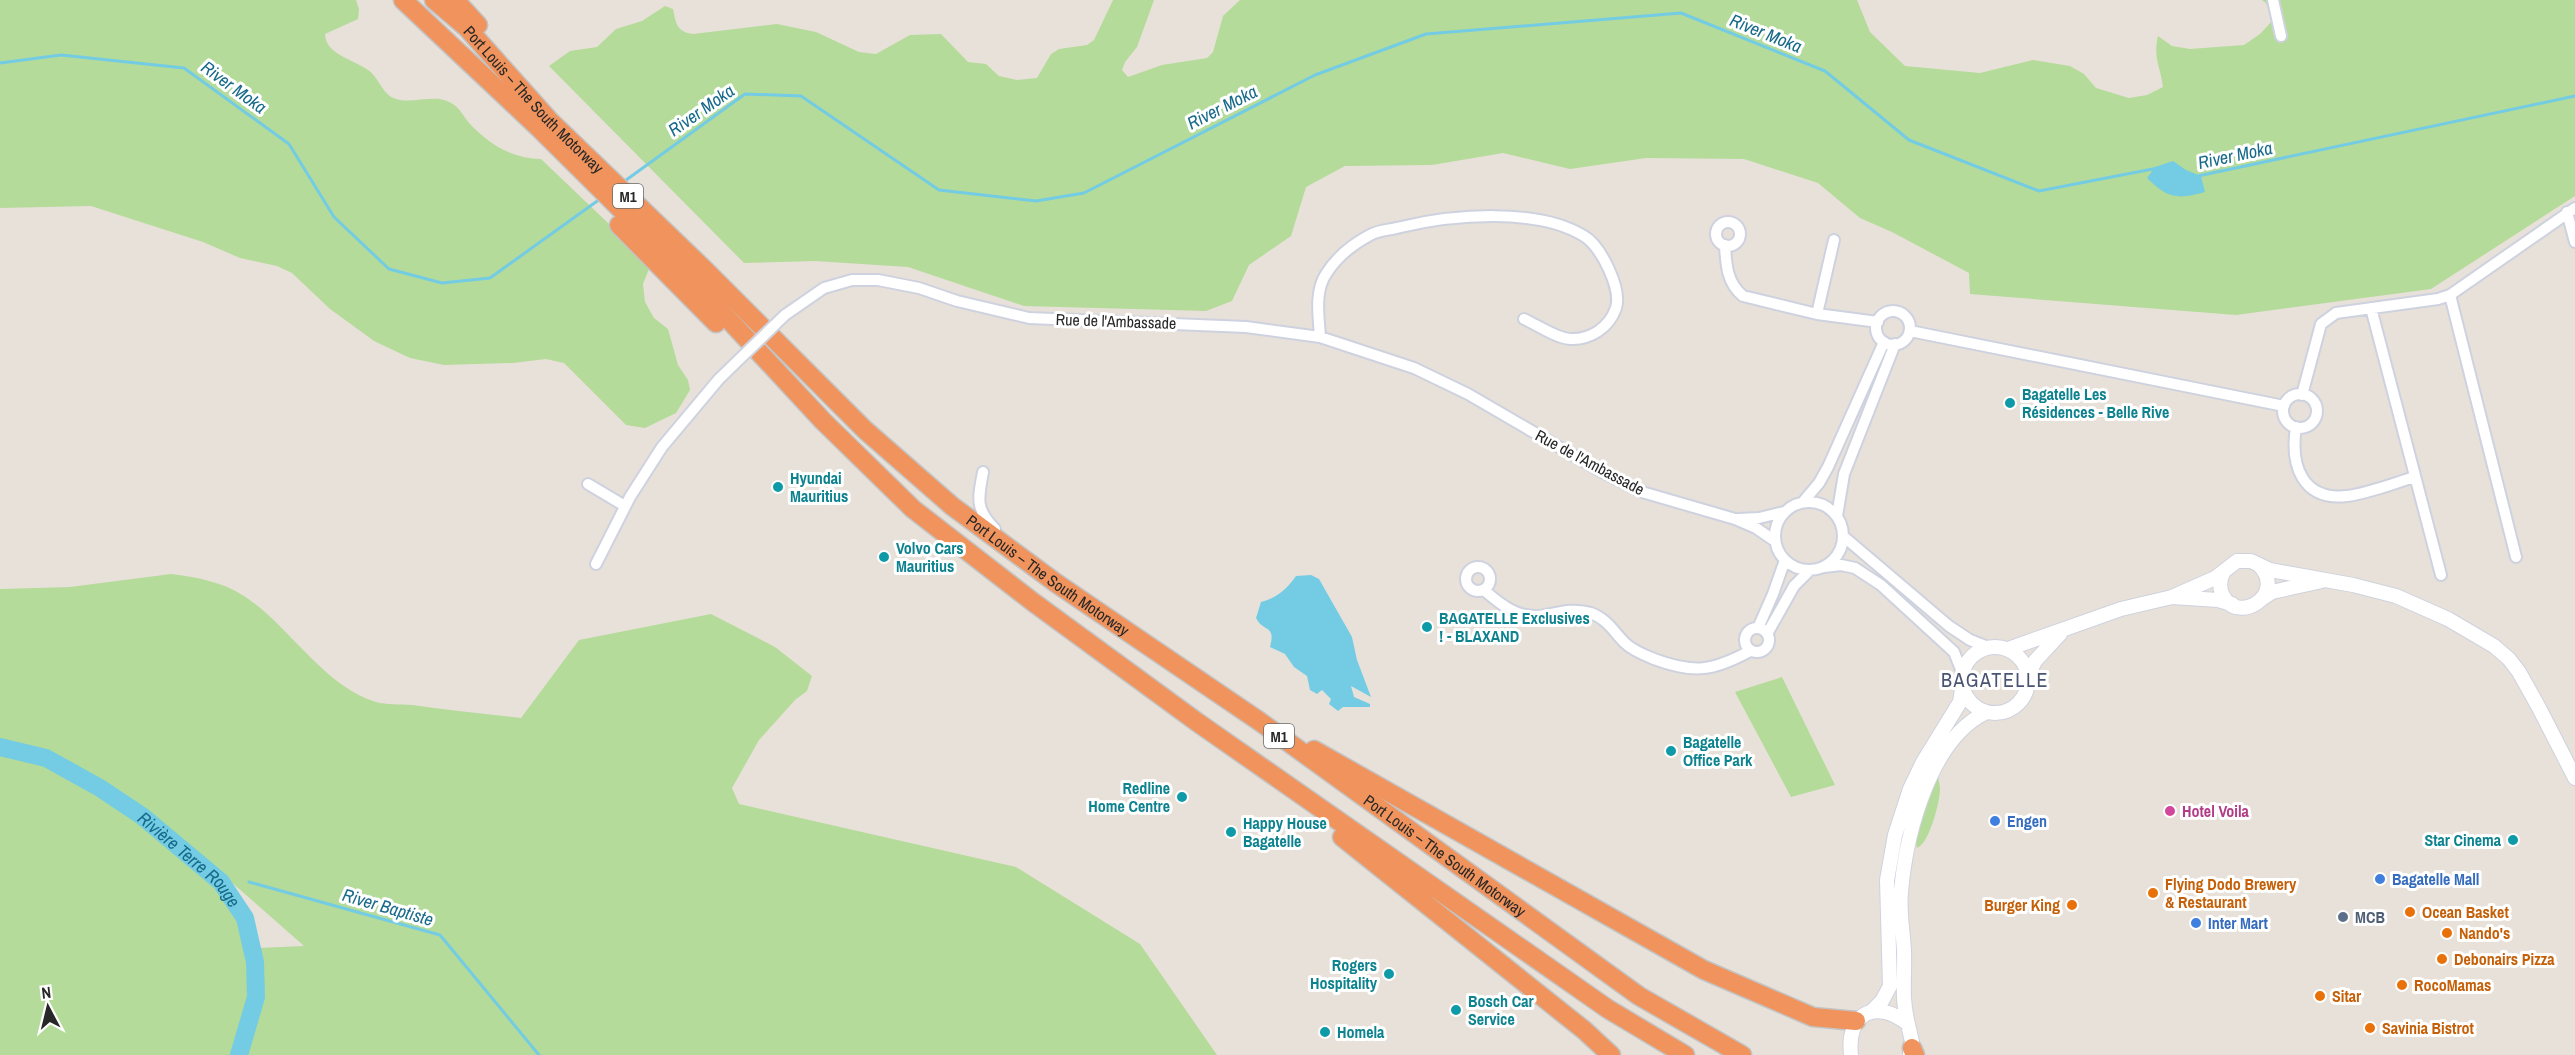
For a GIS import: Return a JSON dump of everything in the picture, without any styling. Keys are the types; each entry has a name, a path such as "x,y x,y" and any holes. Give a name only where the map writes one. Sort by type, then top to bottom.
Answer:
{"highway":[{"name":"Port Louis – The South Motorway","path":"404,0 545,125 699,276 833,397 865,430 952,506 1056,583 1259,722 1639,996 1742,1055"},
{"name":"Port Louis – The South Motorway","path":"434,0 467,28 545,125"},
{"path":"456,0 545,125 699,276"},
{"name":"Port Louis – The South Motorway","path":"699,276 823,421 913,509 1033,602 1197,722 1608,1009 1685,1055"},
{"path":"1197,722 1584,1030 1611,1055"},
{"path":"1259,722 1306,745 1704,970 1813,1017 1856,1021"}],"main road":[{"path":"1851,1055 1850,1036 1856,1021 1872,1011 1882,1001 1890,986 1887,880 1902,809 1923,762 1960,702 1962,672 1972,655 1988,647 2008,649 2023,645 2121,609 2172,597 2215,578 2237,561 2244,560 2271,570 2396,596 2448,619 2494,646 2509,659 2524,681 2575,778"},
{"path":"2258,564 2268,584 2263,597"},
{"path":"2225,569 2220,584 2221,592 2232,604"},
{"path":"2172,597 2218,600 2247,607 2272,592 2327,580"},
{"path":"1962,689 1971,704 1987,712 1997,713 2014,707 2025,694 2028,676 2039,656 2068,627"},
{"path":"2008,649 2022,660 2028,676"},
{"path":"1912,1053 1902,987 1904,952 1901,893 1911,834 1925,790 1950,745 1964,726 1987,712"},
{"path":"1872,1011 1893,1014 1908,1024"}],"street":[{"path":"2273,0 2281,36"},
{"path":"2302,395 2320,324 2336,313 2438,299 2450,295 2571,210 2575,242"},
{"path":"1320,337 1318,299 1324,276 1343,254 1371,234 1418,223 1489,216 1527,218 1552,224 1584,236 1595,246 1609,268 1615,288 1616,307 1603,327 1590,337 1568,339 1524,319"},
{"path":"1817,314 1834,240"},
{"path":"1725,245 1728,277 1735,290 1743,296 1817,314 1878,322"},
{"name":"Rue de l'Ambassade","path":"596,564 625,506 662,447 719,379 785,315 824,288 852,280 878,280 919,288 957,302 1029,318 1246,327 1320,337 1414,368 1468,394 1602,472 1642,492 1735,519"},
{"path":"2450,295 2516,557"},
{"path":"2371,308 2442,575"},
{"path":"1900,312 1908,320 1910,331 1904,340 1889,343 1877,333 1878,322 1884,314 1900,312"},
{"path":"1910,331 2284,406"},
{"path":"1735,519 1759,518 1784,512 1803,502 1819,483 1828,467 1889,343"},
{"path":"1762,631 1794,586 1815,569 1838,555 1843,537 1837,516 1844,474 1889,343"},
{"path":"2302,395 2312,399 2316,414 2311,424 2301,428 2296,427 2286,421 2284,406 2291,397 2302,395"},
{"path":"2296,427 2293,448 2298,473 2308,485 2324,494 2349,496 2415,477"},
{"path":"983,472 978,497 982,516 1002,537 1056,583"},
{"path":"588,484 625,506"},
{"path":"1803,502 1822,504 1837,516"},
{"path":"1775,541 1778,520 1784,512"},
{"path":"1735,519 1756,528 1775,541 1785,560 1798,568 1815,569 1841,565 1855,568 1866,574 1920,619 1954,652 1962,672"},
{"path":"1843,537 1949,626 1970,640 1988,647"},
{"path":"1484,590 1503,607 1523,615 1544,616 1562,611 1592,614 1609,623 1627,645 1646,656 1676,667 1700,669 1724,665 1750,651 1758,652 1766,649 1769,642 1762,631 1785,560"},
{"path":"1750,651 1745,645 1745,637 1750,630 1762,631"}],"green space":[{"path":"0,0 356,0 359,9 358,19 325,34 330,47 335,52 368,70 391,97 409,101 441,99 447,101 493,144 520,156 541,159 651,264 643,284 645,302 654,318 668,329 678,365 688,380 690,390 676,413 645,428 626,425 564,363 546,359 513,363 444,365 410,358 374,341 330,309 292,273 277,266 240,258 203,242 91,206 0,208"},
{"path":"1113,0 1154,0 1137,47 1125,62 1122,70 1128,77 1162,65 1207,58 1213,52 1223,16 1240,0 1857,0 1870,32 1905,66 1980,73 2033,60 2070,66 2084,74 2096,88 2129,98 2147,95 2163,87 2157,56 2158,36 2172,46 2190,49 2244,45 2260,34 2273,20 2266,3 2262,0 2575,0 2575,196 2431,289 2236,315 1970,294 1969,273 1892,232 1860,218 1818,183 1744,159 1646,158 1570,169 1503,153 1432,165 1345,166 1306,187 1291,236 1249,265 1232,301 1206,311 1024,306 908,267 815,261 744,263 549,66 570,51 597,47 616,29 642,21 665,6 673,9 678,26 688,33 777,24 816,32 859,52 876,54 910,35 941,34 968,62 986,64 999,76 1017,80 1037,78 1051,54 1059,49 1087,45 1094,40"},
{"path":"171,574 209,581 236,591 260,608 323,669 339,683 357,694 384,704 412,705 521,718 579,640 711,614 775,647 812,676 807,691 795,700 759,740 732,788 739,804 1016,867 1140,944 1217,1055 0,1055 0,589 70,587","holes":["230,881 304,946 257,948 250,920"]},
{"path":"1782,677 1835,785 1791,797 1735,692"},
{"path":"1938,775 1940,789 1936,812 1926,839 1917,848 1915,838"}],"water":[{"path":"2173,161 2201,176 2205,192 2173,196 2161,190 2147,178 2155,167"},
{"path":"1311,575 1319,579 1352,637 1357,660 1371,697 1351,686 1354,697 1370,704 1370,707 1343,707 1338,711 1329,704 1331,699 1322,690 1317,694 1310,690 1307,676 1294,667 1285,654 1270,647 1270,632 1256,618 1261,602 1281,592 1296,576"}],"waterway":[{"name":"River Moka","path":"622,183 745,94 801,96 939,190 1036,201 1084,193 1315,75 1426,34 1681,13 1825,71 1909,140 2039,191 2158,168"},
{"name":"River Moka","path":"0,63 61,55 184,68 289,144 334,217 389,269 442,283 490,278 600,199"},
{"name":"River Moka","path":"2198,176 2575,96"},
{"name":"Rivière Terre Rouge","path":"0,747 46,758 100,788 142,816 221,882 245,918 255,962 256,997 239,1055"},
{"name":"River Baptiste","path":"249,882 440,935 539,1055"}],"place":[{"name":"Bagatelle Les Résidences - Belle Rive","path":"2010,403"},
{"name":"Hyundai Mauritius","path":"778,487"},
{"name":"Volvo Cars Mauritius","path":"884,557"},
{"name":"BAGATELLE Exclusives ! - BLAXAND","path":"1427,627"},
{"name":"Bagatelle Office Park","path":"1671,751"},
{"name":"Redline Home Centre","path":"1182,797"},
{"name":"Hotel Voila","path":"2170,811"},
{"name":"Engen","path":"1995,821"},
{"name":"Happy House Bagatelle","path":"1231,832"},
{"name":"Star Cinema","path":"2513,840"},
{"name":"Bagatelle Mall","path":"2380,879"},
{"name":"Flying Dodo Brewery & Restaurant","path":"2153,893"},
{"name":"Burger King","path":"2072,905"},
{"name":"Ocean Basket","path":"2410,912"},
{"name":"MCB","path":"2343,917"},
{"name":"Inter Mart","path":"2196,923"},
{"name":"Nando's","path":"2447,933"},
{"name":"Debonairs Pizza","path":"2442,959"},
{"name":"Rogers Hospitality","path":"1389,974"},
{"name":"RocoMamas","path":"2402,985"},
{"name":"Sitar","path":"2320,996"},
{"name":"Bosch Car Service","path":"1456,1010"},
{"name":"Savinia Bistrot","path":"2370,1028"},
{"name":"Homela","path":"1325,1032"}],"district":[{"name":"BAGATELLE","path":"1995,679"}]}
